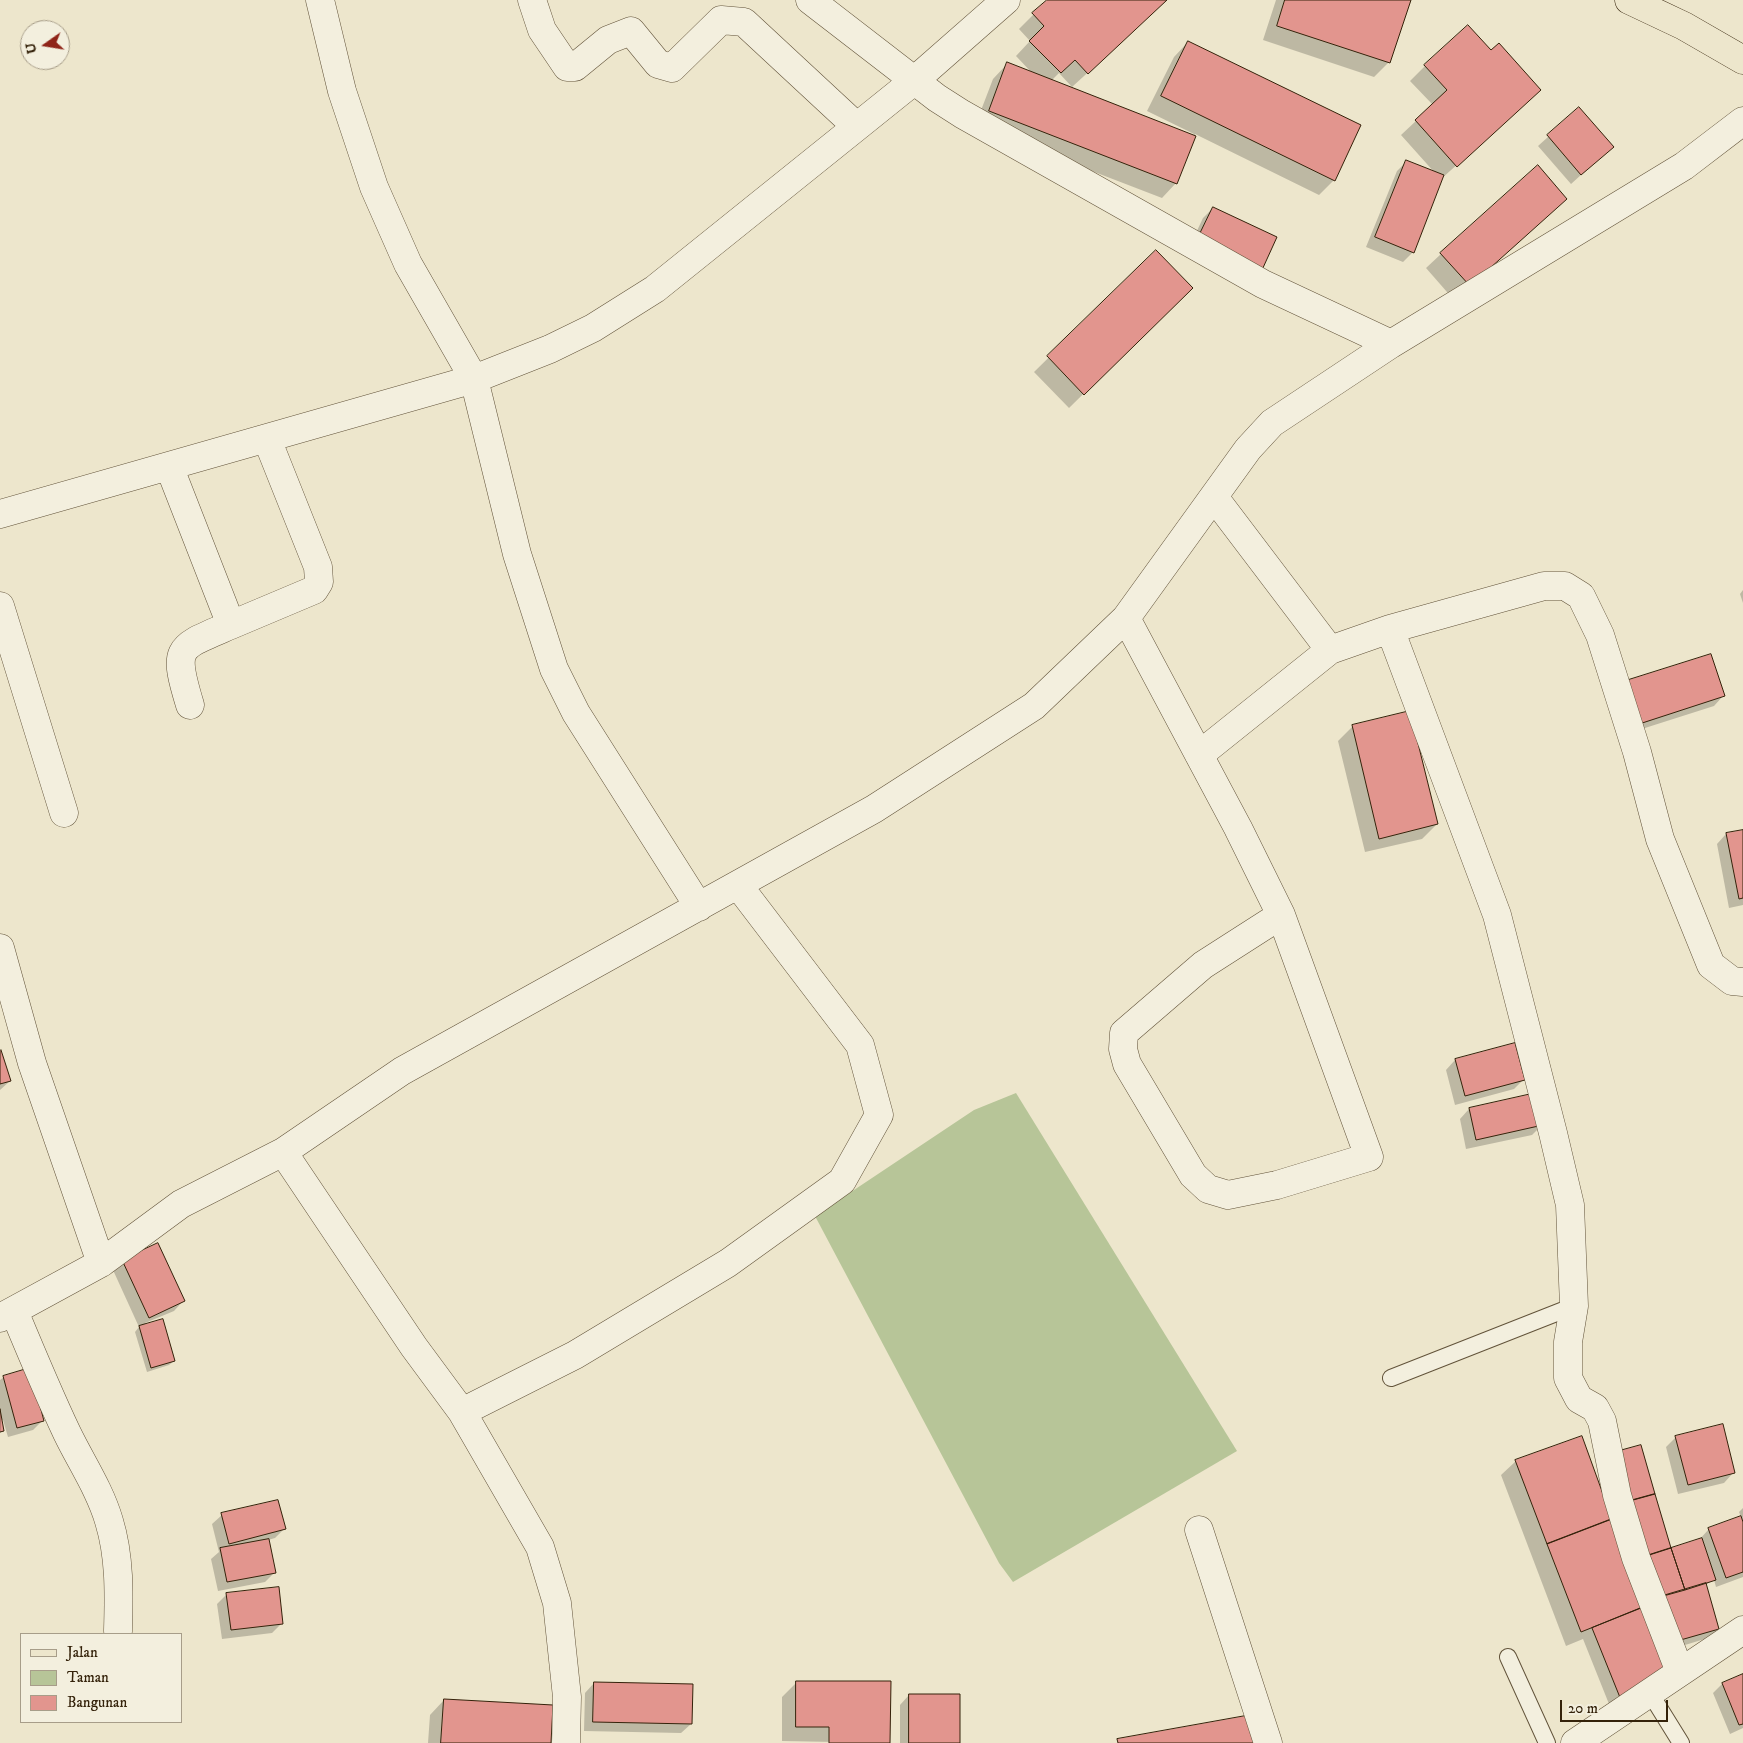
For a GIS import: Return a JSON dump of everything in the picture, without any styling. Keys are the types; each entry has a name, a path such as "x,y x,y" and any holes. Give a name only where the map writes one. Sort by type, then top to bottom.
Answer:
{"main road":[{"path":"1629,0 1684,26 1743,60"}],"street":[{"path":"320,0 342,91 374,187 408,264 474,379 517,554 554,669 576,713 699,907"},
{"path":"532,0 542,30 567,67 575,68 608,40 631,31 658,64 672,68 721,20 744,22 856,126"},
{"path":"810,0 962,114 1262,284 1391,344"},
{"path":"0,514 474,379 550,349 593,328 655,288 915,80 1006,0"},
{"path":"118,1631 119,1573 110,1523 101,1496 84,1467 48,1390 7,1314 101,1263 181,1204 283,1152 402,1072 874,809 1034,706 1126,618 1248,449 1272,423 1391,344 1684,166 1743,121"},
{"path":"190,705 180,672 179,660 189,643 314,590 318,582 318,567 267,439"},
{"path":"169,466 231,625"},
{"path":"1214,497 1330,650"},
{"path":"1199,756 1330,650 1390,629 1544,586 1565,586 1581,596 1600,635 1637,752 1660,839 1711,965 1732,981 1743,982"},
{"path":"0,606 64,813"},
{"path":"1126,618 1281,915 1369,1157 1277,1185 1228,1195 1208,1189 1193,1175 1127,1064 1123,1049 1124,1032 1203,965 1281,915"},
{"path":"1390,629 1497,914 1570,1204 1574,1306 1568,1342 1568,1378 1579,1399 1595,1408 1602,1421 1617,1495 1636,1558 1680,1672"},
{"path":"462,1412 575,1355 736,1257 842,1181 879,1115 860,1045 738,885"},
{"path":"0,948 32,1063 101,1263"},
{"path":"283,1152 414,1347 462,1412 540,1547 557,1603 567,1697 566,1743"},
{"path":"1199,1530 1268,1743"},
{"path":"1575,1743 1743,1630"}],"lane":[{"path":"1391,1378 1574,1306"},
{"path":"1508,1658 1547,1743"},
{"path":"1650,1693 1680,1743"}],"green space":[{"path":"1016,1093 1237,1451 1013,1582 999,1563 815,1216 974,1110"}],"building":[{"path":"1047,0 1167,0 1088,74 1075,60 1061,73 1029,41 1044,26 1032,13"},
{"path":"1285,0 1411,0 1390,63 1277,26"},
{"path":"1468,25 1491,50 1499,43 1541,90 1457,167 1415,120 1447,90 1424,65"},
{"path":"1188,41 1361,125 1335,181 1161,96"},
{"path":"1007,62 1196,136 1177,184 989,111"},
{"path":"1579,107 1614,147 1581,175 1547,135"},
{"path":"1406,160 1444,175 1414,253 1375,237"},
{"path":"1538,165 1567,199 1470,286 1440,253"},
{"path":"1213,207 1277,237 1262,270 1197,240"},
{"path":"1156,250 1193,288 1084,395 1047,356"},
{"path":"1711,654 1725,696 1633,726 1619,683"},
{"path":"1410,711 1438,824 1379,839 1352,725"},
{"path":"1743,830 1743,898 1739,899 1726,833"},
{"path":"1515,1043 1525,1080 1465,1096 1455,1059"},
{"path":"0,1051 11,1081 0,1084"},
{"path":"1536,1093 1543,1125 1476,1140 1469,1108"},
{"path":"158,1243 185,1301 149,1318 122,1260"},
{"path":"163,1319 175,1361 151,1368 139,1326"},
{"path":"30,1368 44,1421 17,1428 3,1376"},
{"path":"0,1409 4,1431 0,1432"},
{"path":"1723,1424 1735,1473 1688,1485 1675,1436"},
{"path":"1582,1436 1612,1519 1547,1544 1515,1460"},
{"path":"1641,1445 1655,1494 1626,1502 1612,1453"},
{"path":"1655,1494 1671,1548 1643,1557 1626,1502"},
{"path":"278,1500 286,1529 229,1544 221,1513"},
{"path":"1741,1516 1743,1522 1743,1572 1726,1578 1708,1528"},
{"path":"1612,1519 1646,1606 1581,1632 1547,1544"},
{"path":"1702,1538 1716,1580 1685,1590 1671,1548"},
{"path":"269,1539 276,1573 227,1582 220,1548"},
{"path":"1671,1548 1685,1590 1656,1598 1643,1557"},
{"path":"1706,1583 1719,1629 1670,1643 1656,1598"},
{"path":"279,1587 283,1624 231,1630 226,1593"},
{"path":"1646,1606 1669,1667 1621,1700 1592,1628"},
{"path":"1743,1674 1743,1724 1739,1725 1722,1683"},
{"path":"796,1681 891,1681 890,1743 829,1743 829,1727 796,1727"},
{"path":"594,1682 693,1684 692,1724 593,1722"},
{"path":"909,1694 960,1694 960,1743 909,1743"},
{"path":"444,1699 553,1705 551,1743 441,1743"},
{"path":"1251,1715 1256,1743 1118,1743 1117,1739"}]}
